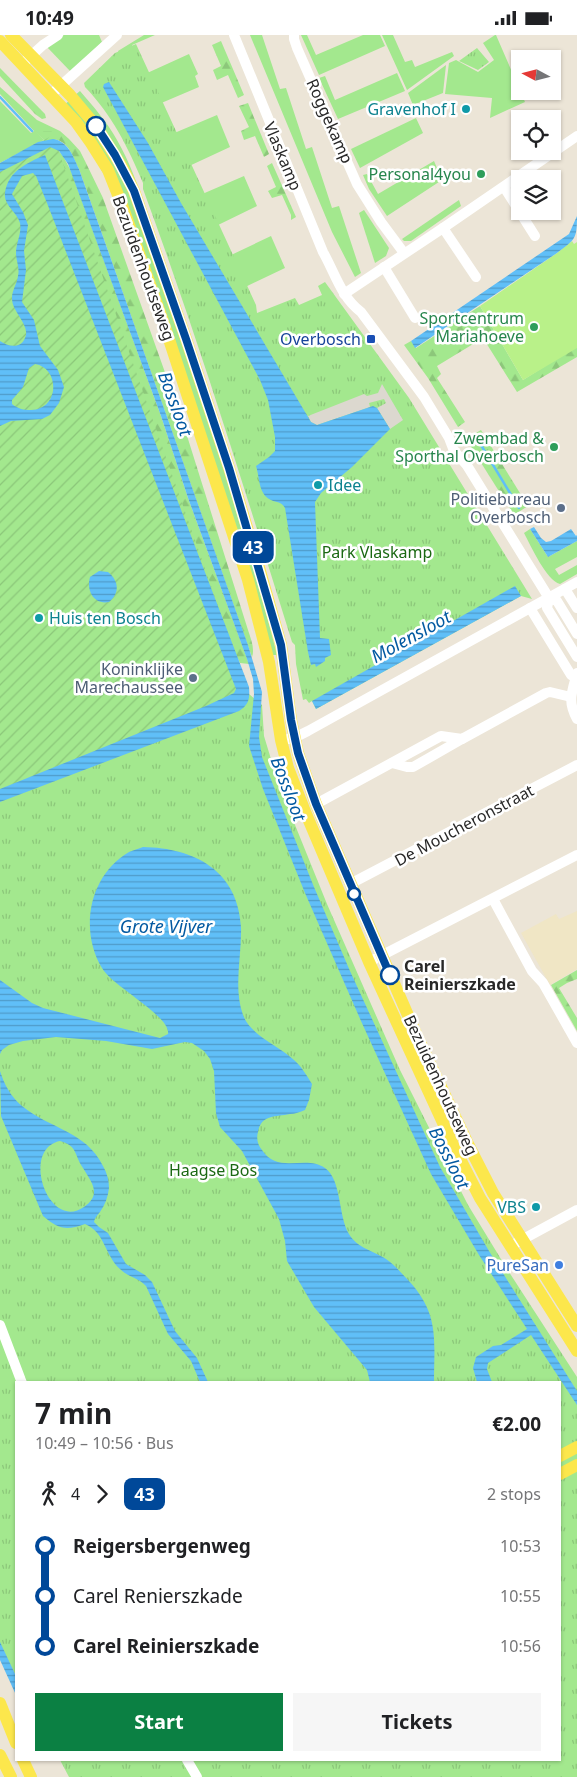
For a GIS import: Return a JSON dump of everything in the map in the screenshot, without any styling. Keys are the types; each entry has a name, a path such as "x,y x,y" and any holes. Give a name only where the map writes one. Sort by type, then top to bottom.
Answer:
{"main road":[{"name":"Bezuidenhoutseweg","path":"11,35 26,60"},
{"name":"Bezuidenhoutseweg","path":"0,41 26,60 56,90 108,171 160,312 248,580 269,663 281,740 288,768 304,809 369,962 456,1151 480,1198 577,1351"},
{"name":"Bezuidenhoutseweg","path":"56,90 78,104 108,143 128,177 146,223 229,468 268,599 281,645 294,738 316,804 417,1036 464,1138 493,1193 577,1326"},
{"path":"561,1455 577,1447"},
{"path":"561,1473 577,1465"},
{"path":"0,1703 9,1730 15,1741"},
{"path":"10,1777 0,1755 15,1749"},
{"path":"23,1761 31,1777"}],"street":[{"path":"26,60 58,35"},
{"name":"Vlaskamp","path":"234,35 323,252 336,275 342,279 347,292 358,303 361,312 424,397 449,438 452,447 465,463 549,598"},
{"name":"Roggekamp","path":"294,35 294,39 357,184 381,222 404,253"},
{"path":"56,90 114,36"},
{"path":"347,292 404,253 444,229 577,136"},
{"path":"504,187 535,236"},
{"path":"444,229 476,277"},
{"path":"384,267 415,318"},
{"path":"281,740 294,738 577,582"},
{"path":"565,589 577,608"},
{"path":"549,598 558,601 577,634"},
{"path":"549,598 547,608 577,657"},
{"path":"530,608 571,675 577,675 570,697 570,704 577,719"},
{"path":"316,804 441,736 462,739 546,693 550,692 570,697"},
{"name":"De Moucheronstraat","path":"350,884 577,765"},
{"path":"369,962 577,855"},
{"path":"493,899 532,971 544,983 577,1043"},
{"path":"510,1246 577,1210"},
{"path":"0,1325 21,1381"},
{"path":"188,1761 196,1777"}],"shaded area":[{"path":"382,384 403,420 390,429 377,408 386,403 384,399 369,403 370,407 317,425 311,422 308,416 364,394 367,396 378,393"},
{"path":"577,911 577,969 550,985 521,933 556,914 559,919"}],"green space":[{"path":"64,35 99,35 102,42 71,72 46,46"},
{"path":"144,35 155,35 132,45 145,74 189,54 198,74 195,76 199,87 159,104 172,134 217,115 230,147 187,167 200,195 244,176 257,206 216,226 229,256 271,236 285,268 241,289 126,71 118,51"},
{"path":"250,35 262,35 280,89 286,88 306,149 312,147 332,208 339,206 361,273 355,277 332,232"},
{"path":"301,35 307,35 316,55 363,35 380,35 385,46 319,75"},
{"path":"382,35 393,35 405,62 412,60 415,67 452,52 454,56 407,90"},
{"path":"496,35 511,70 511,100 524,100 525,102 490,118 492,98 445,94 449,63 456,60 478,72 494,60 483,43"},
{"path":"221,41 244,95 238,98 228,75 217,80 213,70 221,66 212,45"},
{"name":"Park Vlaskamp","path":"136,44 256,305 257,313 295,298 299,305 322,295 318,286 325,282 409,398 532,599 521,596 316,709 312,701 309,703 306,699 303,700 296,664 295,645 292,642 221,414 143,189 143,183 111,120 85,87 84,83 115,53"},
{"path":"477,48 489,62 478,70 459,61"},
{"path":"446,65 443,93 413,105 408,93"},
{"path":"0,68 45,114 46,118 42,119 35,114 0,76"},
{"path":"397,73 405,91 338,119 319,78 325,76 335,100"},
{"path":"0,87 37,120 60,131 35,131 44,140 0,163 0,101 31,133 34,131 0,94"},
{"path":"80,91 95,108 122,148 147,211 74,96"},
{"path":"70,100 118,165 166,293 250,550 277,655 272,655 133,225 64,105"},
{"path":"248,103 269,154 264,157 255,136 244,140 241,131 249,127 239,106"},
{"path":"416,118 423,133 360,168 351,149"},
{"path":"34,131 60,131 69,139 80,151 103,198 183,423 251,640 252,657 79,169 67,146 58,140 44,140"},
{"name":"Huis ten Bosch","path":"53,135 249,694 0,791 0,165"},
{"path":"57,149 71,171 249,664 240,663 0,172"},
{"path":"434,161 442,180 387,216 369,189 363,175 367,174 378,194"},
{"path":"272,163 296,217 291,220 291,215 282,195 272,198 268,191 276,187 267,166"},
{"path":"459,200 461,206 411,241 404,241 402,239"},
{"path":"364,210 389,248 386,256 375,263 359,213"},
{"name":"Sportcentrum Mariahoeve","path":"572,241 574,244 577,242 577,348 523,380 480,306"},
{"path":"480,306 523,380 577,346 577,357 517,392 483,338 437,366 441,374 437,378 465,422 458,427 428,378 404,345 411,341 416,348"},
{"path":"481,430 528,506 514,515 466,439"},
{"path":"530,529 548,557 577,541 577,557 555,569 559,575 577,565 577,574 560,584 549,576 539,562 524,533"},
{"name":"Haagse Bos","path":"249,694 262,705 264,736 291,815 327,904 400,1070 468,1205 577,1377 577,1777 69,1777 61,1761 561,1761 561,1381 15,1381 15,1674 0,1646 0,791"},
{"path":"577,970 577,979 559,988 577,1018 577,1031 551,985"}],"water":[{"path":"109,82 148,143 181,203 311,422 317,425 373,406 377,408 390,429 352,467 321,493 315,502 320,638 329,639 331,655 316,667 315,664 311,665 308,652 285,508 282,504 271,500 264,494 256,466 275,451 275,437 268,400 260,380 103,87 104,84"},
{"path":"53,139 63,143 72,154 79,169 248,645 262,692 259,737 262,757 314,887 350,971 440,1167 489,1251 577,1391 577,1405 531,1335 488,1363 487,1369 492,1381 477,1381 473,1368 476,1357 493,1346 501,1345 527,1329 479,1255 431,1174 305,893 263,789 249,746 254,694 253,679 247,659 188,498 161,416 68,164 59,151 50,147 0,172 0,163 38,142"},
{"path":"45,155 249,687 249,695 247,704 239,711 0,802 0,789 206,706 234,693 236,689 47,203 33,173 22,176 12,194 23,212 28,225 24,251 26,270 22,302 34,320 40,346 58,370 64,387 59,403 50,415 42,419 11,421 0,426 0,341 16,346 22,343 26,335 26,329 15,309 12,298 18,273 16,253 20,223 6,201 5,193 14,173","holes":["35,364 43,367 49,373 53,388 52,396 47,403 41,408 31,410 21,409 12,404 12,400 23,387 29,368"]},
{"path":"577,216 575,235 568,245 415,348 411,341 569,234"},
{"path":"534,527 546,542 571,529 577,535 577,541 548,557 530,529"},
{"path":"99,571 108,572 116,583 115,595 109,602 95,599 90,592 90,577"},
{"path":"515,586 521,596 316,709 312,701"},
{"name":"Grote Vijver","path":"143,847 162,848 196,858 210,866 222,877 232,891 238,908 241,927 238,982 243,1015 258,1035 297,1063 312,1084 305,1110 266,1119 260,1126 257,1137 258,1144 269,1157 276,1161 317,1164 325,1168 334,1181 343,1218 352,1239 389,1261 418,1292 426,1304 433,1328 434,1381 370,1381 367,1370 314,1307 287,1261 285,1241 279,1219 242,1151 220,1127 216,1113 214,1071 210,1059 204,1051 192,1043 185,1042 152,1049 106,1041 56,1037 23,1041 9,1045 0,1054 0,980 32,1003 43,1008 160,1038 168,1034 166,1027 151,1010 108,976 95,953 91,937 92,904 97,889 105,874 115,862 129,852"},
{"path":"0,1071 8,1090 22,1106 33,1114 67,1131 96,1154 106,1171 109,1188 105,1204 94,1222 108,1233 126,1264 145,1275 152,1282 175,1331 197,1358 208,1381 200,1381 191,1361 168,1334 146,1286 123,1272 115,1264 97,1233 85,1224 73,1228 58,1226 43,1216 1,1116","holes":["60,1141 70,1145 94,1188 93,1198 84,1207 71,1212 59,1208 50,1199 44,1186 41,1172 42,1158 48,1147"]},
{"path":"0,1642 15,1674 15,1693 0,1660"}],"waterway":[{"path":"0,97 32,131"},
{"path":"478,440 519,508"}],"bus line":[{"name":"43","path":"96,126 115,155 134,191 186,339 229,468 281,645 291,720 298,753 316,804 390,975"}],"place":[{"name":"Gravenhof I","path":"466,109"},
{"name":"Personal4you","path":"481,174"},
{"name":"Sportcentrum Mariahoeve","path":"534,327"},
{"name":"Overbosch","path":"371,339"},
{"name":"Zwembad & Sporthal Overbosch","path":"554,447"},
{"name":"Idee","path":"318,485"},
{"name":"Politiebureau Overbosch","path":"561,508"},
{"name":"Huis ten Bosch","path":"39,618"},
{"name":"Koninklijke Marechaussee","path":"193,678"},
{"name":"Carel Reinierszkade","path":"390,975"},
{"name":"VBS","path":"536,1207"},
{"name":"PureSan","path":"559,1265"}],"water label":[{"name":"Bossloot","path":"175,404"},
{"name":"Molensloot","path":"411,637"},
{"name":"Bossloot","path":"288,789"},
{"name":"Bossloot","path":"449,1158"}]}
